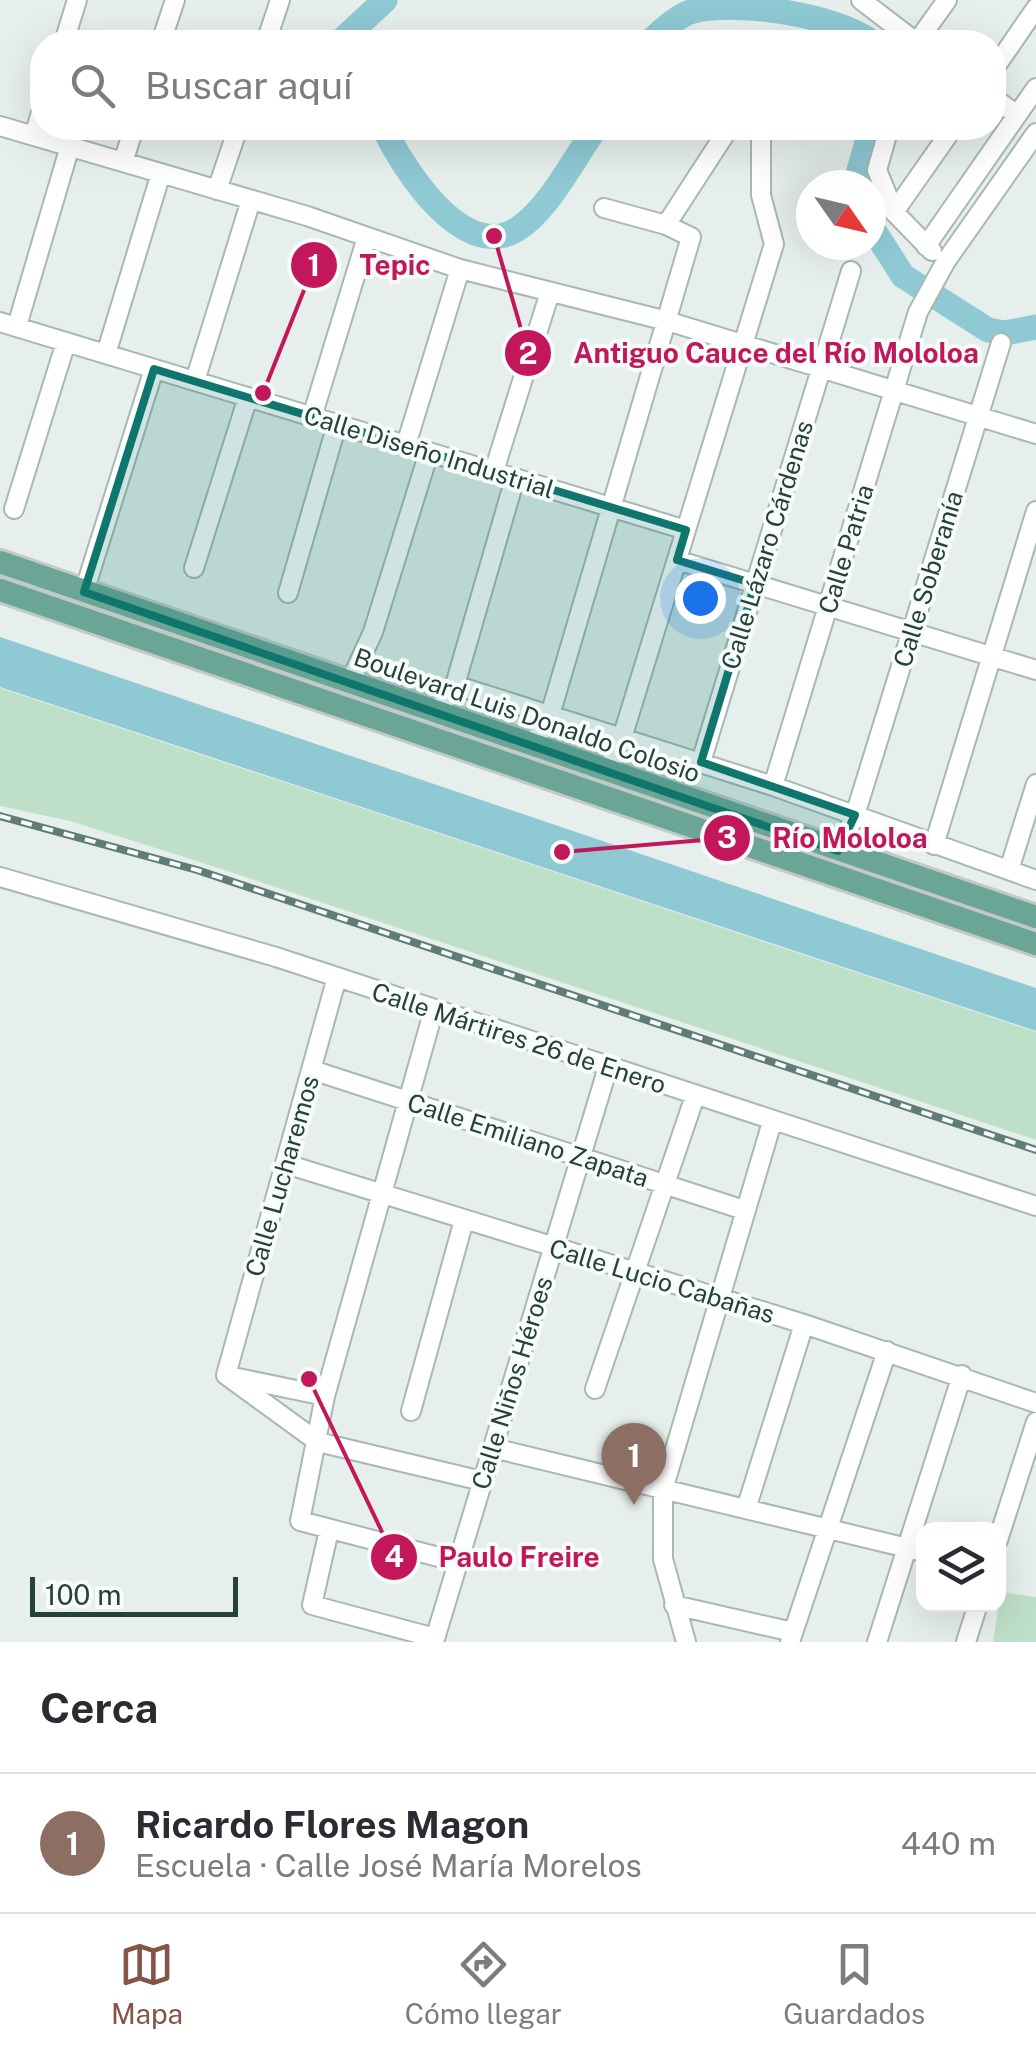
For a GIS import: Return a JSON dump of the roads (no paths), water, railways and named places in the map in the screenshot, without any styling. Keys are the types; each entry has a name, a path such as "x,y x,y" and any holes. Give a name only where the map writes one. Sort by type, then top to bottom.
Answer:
{"main road":[{"name":"Boulevard Luis Donaldo Colosio","path":"0,562 1036,917"},
{"path":"0,590 1036,944"},
{"path":"717,836 725,813"}],"street":[{"path":"68,30 77,0"},
{"path":"165,30 174,0"},
{"path":"270,30 280,0"},
{"path":"860,0 900,30"},
{"path":"925,30 946,0"},
{"path":"1006,52 1036,8"},
{"path":"1006,131 1036,88"},
{"path":"1006,107 1017,115"},
{"path":"0,126 30,135"},
{"name":"Calle Patria","path":"774,786 918,312 944,264 1036,133"},
{"path":"48,140 251,200 460,269 667,321 1036,434"},
{"path":"123,162 130,140"},
{"path":"217,190 234,140"},
{"path":"666,225 721,140"},
{"path":"607,772 622,738 774,244 761,196 761,140"},
{"path":"886,140 877,170 894,212 944,264"},
{"path":"894,212 945,140"},
{"path":"926,246 1000,140"},
{"path":"8,324 70,146"},
{"path":"106,354 161,173"},
{"path":"196,382 251,200"},
{"path":"532,746 550,715 692,237 666,225 604,208"},
{"path":"312,417 367,237"},
{"path":"406,445 460,269"},
{"name":"Calle Lázaro Cárdenas","path":"701,762 851,272"},
{"path":"494,471 550,292"},
{"name":"Calle Diseño Industrial","path":"8,324 686,530"},
{"path":"14,510 66,342"},
{"name":"Calle Soberanía","path":"838,851 855,815 1001,342"},
{"path":"84,592 154,369"},
{"path":"194,568 248,398"},
{"path":"288,592 337,424"},
{"path":"350,682 372,632 429,452"},
{"path":"438,713 455,684 516,478"},
{"path":"934,844 1036,511"},
{"path":"677,560 1036,670"},
{"name":"Boulevard Luis Donaldo Colosio","path":"455,684 774,786 1036,880"},
{"path":"1009,870 1036,784"},
{"name":"Calle Mártires 26 de Enero","path":"0,876 337,977 1036,1206"},
{"name":"Calle Lucharemos","path":"226,1375 337,977"},
{"path":"434,1009 326,1396 300,1521 458,1562"},
{"name":"Calle Niños Héroes","path":"434,1640 608,1067"},
{"name":"Calle Emiliano Zapata","path":"312,1070 744,1210"},
{"path":"594,1389 695,1096"},
{"path":"686,1642 663,1559 662,1490 716,1298 772,1122"},
{"name":"Calle Lucio Cabañas","path":"286,1164 804,1324 1036,1403"},
{"path":"412,1411 464,1220"},
{"path":"746,1509 804,1324"},
{"path":"674,1605 791,1637 887,1351"},
{"path":"226,1375 326,1396"},
{"path":"226,1375 318,1442 482,1481"},
{"path":"877,1642 915,1550 962,1375"},
{"path":"1004,1522 1036,1422"},
{"path":"493,1448 915,1550"},
{"path":"329,1530 312,1605 434,1640"},
{"path":"966,1642 975,1612"}],"water":[{"path":"0,637 1036,988 1036,1031 0,687"}],"waterway":[{"path":"353,30 385,0"},
{"path":"663,30 693,11 735,7 811,17 850,30"},
{"path":"391,140 419,186 437,206 475,233 496,236 516,230 539,210 588,140"},
{"path":"859,170 868,140"},
{"path":"886,249 903,276 988,330 1005,333 1036,327"}],"railway":[{"path":"0,816 197,870 1036,1150"}],"place":[{"name":"Antiguo Cauce del Río Mololoa","path":"494,236"},
{"name":"Tepic","path":"263,393"},
{"name":"Río Mololoa","path":"562,852"},
{"name":"Paulo Freire","path":"309,1379"},
{"name":"Ricardo Flores Magon","path":"634,1505"}]}
